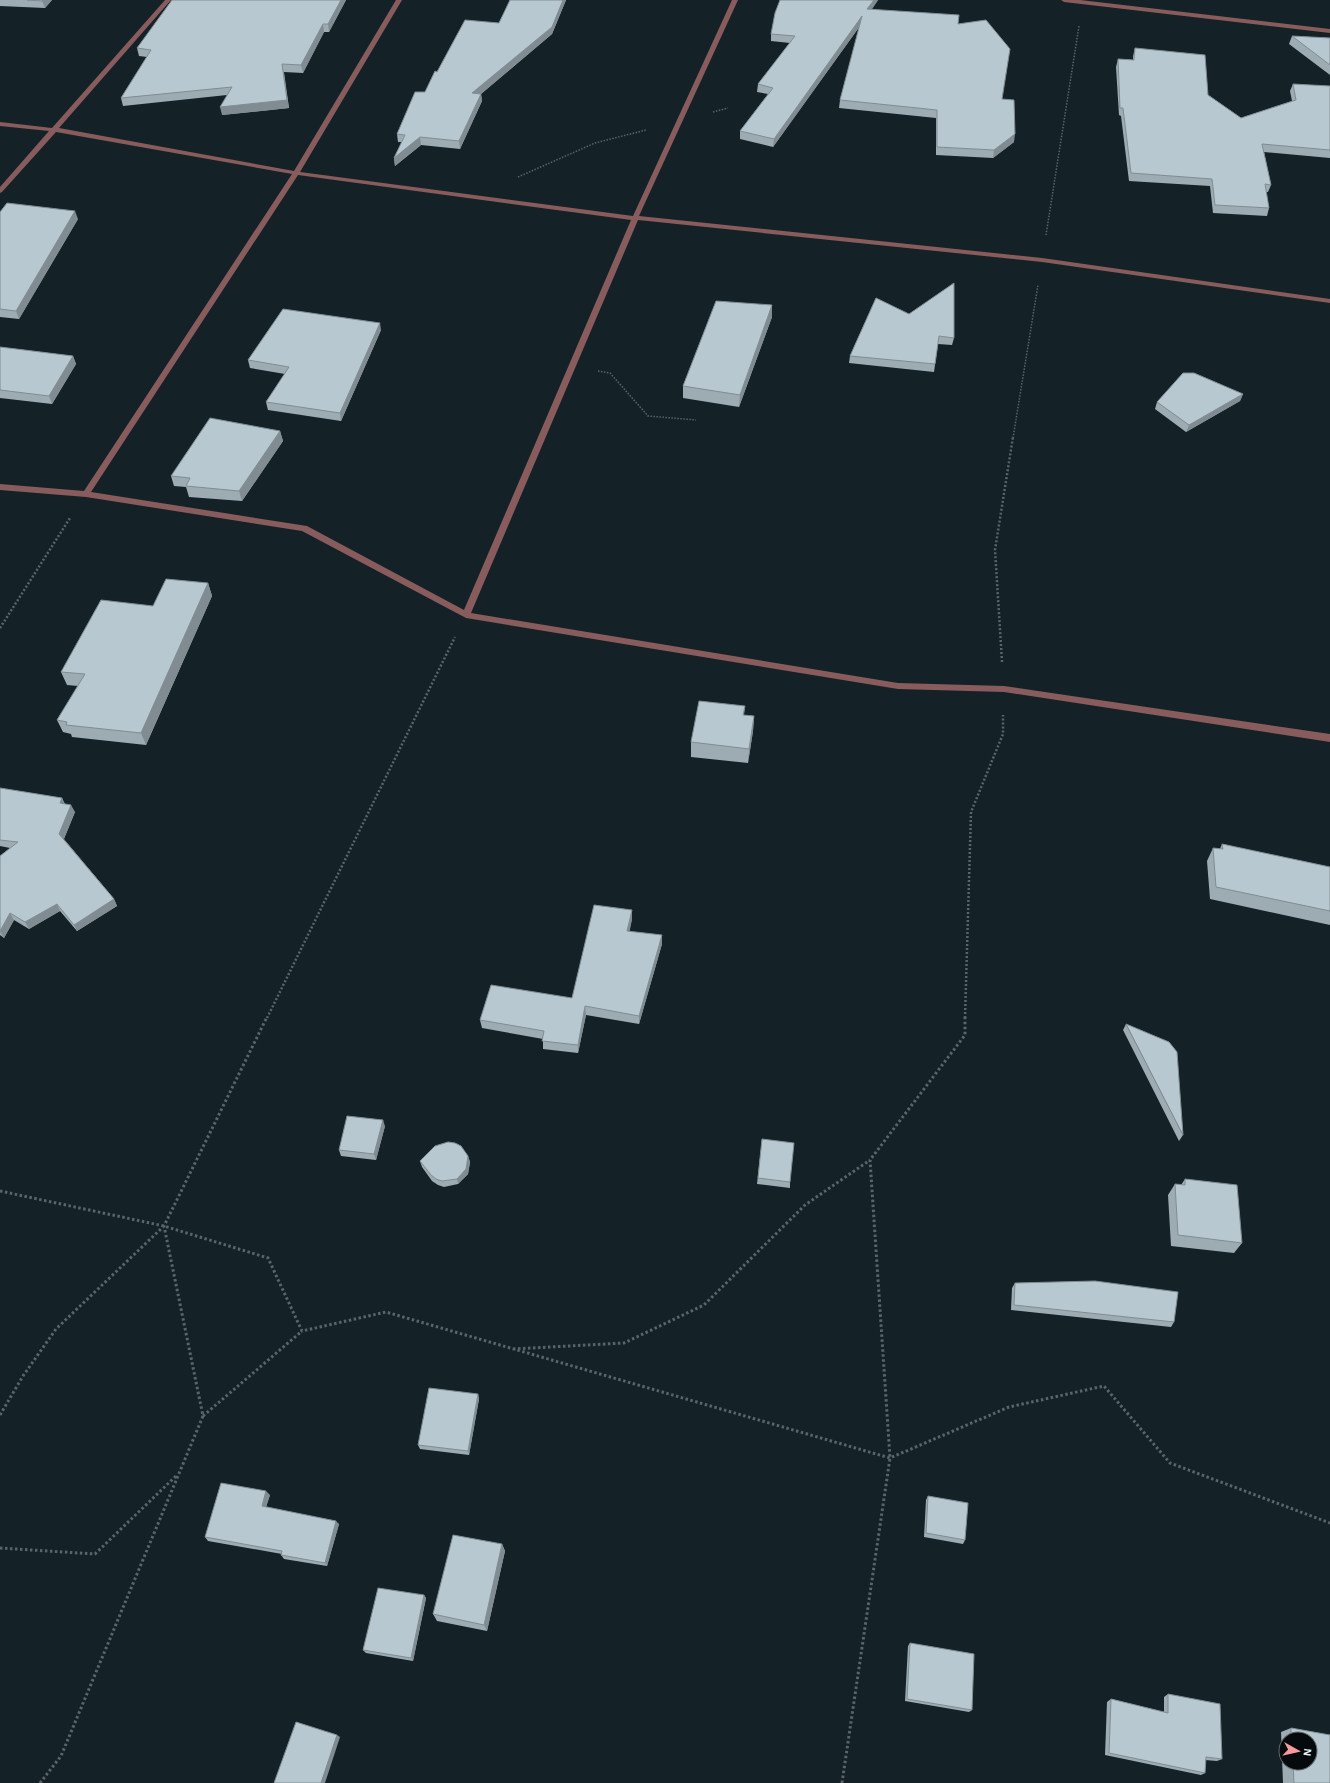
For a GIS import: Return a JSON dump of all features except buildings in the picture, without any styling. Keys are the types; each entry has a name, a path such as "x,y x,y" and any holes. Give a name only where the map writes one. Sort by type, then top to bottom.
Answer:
{"street":[{"path":"0,191 56,130 168,0"},
{"path":"86,494 296,173 399,0"},
{"path":"466,615 635,218 735,0"},
{"path":"1064,0 1330,30"},
{"path":"0,124 56,130 296,173 635,218 1042,260 1330,301"},
{"path":"0,487 86,494 304,528 466,615 898,686 1004,689 1330,738"}],"path":[{"path":"509,1349 624,1342 704,1305 805,1205 870,1160 965,1036 971,812 1003,734 1004,689 995,550 1083,2"},
{"path":"515,178 595,143 728,108"},
{"path":"572,366 610,373 648,416 696,420"},
{"path":"0,628 86,494"},
{"path":"0,1415 23,1376 56,1329 164,1226 466,615"},
{"path":"842,1783 890,1458 870,1160"},
{"path":"0,1191 164,1226 268,1258 302,1332"},
{"path":"164,1226 203,1416"},
{"path":"40,1783 61,1756 203,1416 302,1332 386,1312 509,1349 890,1458 1009,1407 1104,1386 1170,1463 1330,1523"},
{"path":"0,1548 95,1554 179,1473"}]}
